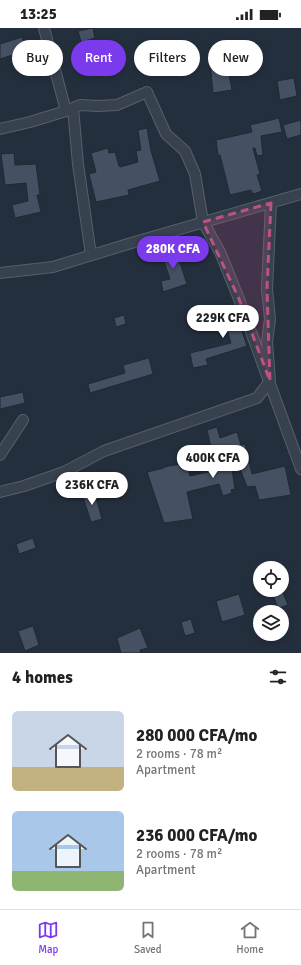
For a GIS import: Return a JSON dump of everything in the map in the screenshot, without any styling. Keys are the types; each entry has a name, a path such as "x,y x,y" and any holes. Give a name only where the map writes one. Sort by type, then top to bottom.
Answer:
{"street":[{"path":"44,28 69,110 91,255"},
{"path":"0,129 30,122 80,105 117,105 146,92 166,134 185,151 195,174 203,222 220,252 236,292 301,468"},
{"path":"0,273 53,268 91,255 301,194"},
{"path":"0,492 24,486 64,472 104,451 257,398 270,381 267,342 270,319 267,288 271,203"},
{"path":"0,455 23,420"}],"highlighted area":[{"path":"271,203 267,289 270,381 239,299 203,222"}],"building":[{"path":"93,28 95,38 80,40 78,31"},
{"path":"22,37 23,40 13,40"},
{"path":"12,40 12,55 0,59 0,44"},
{"path":"211,76 229,76 232,90 213,93"},
{"path":"294,78 297,96 280,100 277,81"},
{"path":"279,118 282,132 261,136 263,155 257,156 255,148 253,148 260,174 257,175 262,191 253,194 251,190 230,195 220,155 218,155 216,140 252,132 250,125"},
{"path":"301,120 301,135 287,139 283,125"},
{"path":"147,128 151,151 160,181 128,190 129,195 96,202 89,174 96,172 91,153 108,148 109,153 115,152 120,167 138,162 136,151 141,150 138,130"},
{"path":"14,153 15,165 36,164 40,195 37,195 41,212 15,218 12,205 28,201 26,183 5,185 1,154"},
{"path":"174,245 187,284 163,292 161,281 170,279 160,250"},
{"path":"234,305 244,330 242,331 247,346 206,359 208,365 193,368 190,353 231,343 221,309"},
{"path":"124,315 126,324 116,327 114,318"},
{"path":"149,358 153,374 90,393 88,384 125,373 123,365"},
{"path":"23,392 25,403 0,409 0,397"},
{"path":"217,427 220,438 237,432 241,445 245,444 252,474 285,466 291,495 259,500 255,486 247,487 237,461 231,463 235,489 231,490 232,493 223,496 219,484 187,492 193,519 164,523 147,472 180,464 181,468 187,466 190,476 216,470 207,430"},
{"path":"94,490 102,519 91,522 82,494"},
{"path":"33,538 36,548 19,554 16,544"},
{"path":"239,594 245,615 222,622 216,601"},
{"path":"274,597 285,597 288,605 277,605"},
{"path":"191,619 195,633 185,636 181,622"},
{"path":"33,626 39,645 25,651 18,631"},
{"path":"140,628 148,648 140,650 141,653 121,653 117,638"}]}
